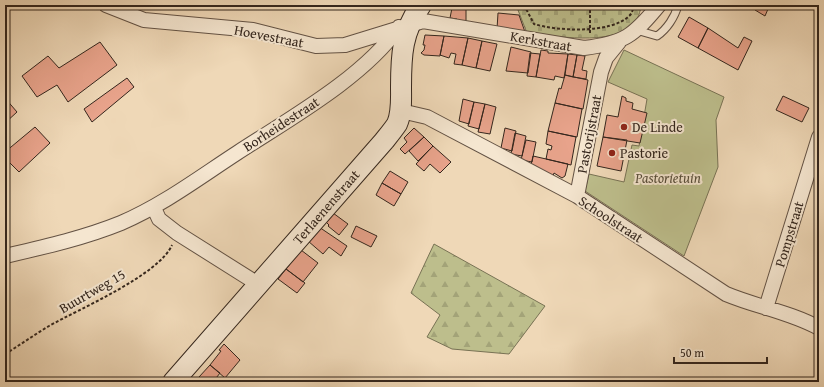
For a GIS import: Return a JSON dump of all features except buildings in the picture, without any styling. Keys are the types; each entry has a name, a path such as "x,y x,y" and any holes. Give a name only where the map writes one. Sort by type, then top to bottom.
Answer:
{"street":[{"name":"Hoevestraat","path":"106,5 144,20 253,30 316,46 345,45 404,26"},
{"name":"Terlaenenstraat","path":"172,382 384,141 397,124 400,111 401,61 404,26 421,5"},
{"name":"Kerkstraat","path":"404,26 423,21 588,48 619,42 636,30 659,5"},
{"name":"Borheidestraat","path":"5,256 70,240 120,223 154,208 303,111 357,71 404,26"},
{"name":"Pastorijstraat","path":"577,196 601,72 606,58 619,42"},
{"path":"588,48 596,60 601,72"},
{"name":"Schoolstraat","path":"400,111 427,117 577,196 726,294 806,321 819,328"},
{"name":"Pompstraat","path":"766,308 819,138"},
{"path":"154,208 159,219 177,233 258,284"}],"lane":[{"path":"636,30 657,36 664,31 676,12 678,5"}],"path":[{"path":"524,5 534,24 589,30 623,21 630,15 634,5"},
{"path":"588,48 590,5"},
{"name":"Buurtweg 15","path":"5,354 50,326 109,295 154,266 170,250 177,233"}],"green space":[{"path":"516,5 642,5 635,23 623,31 611,36 582,38 527,33"},
{"name":"Pastorietuin","path":"624,50 724,97 716,120 718,167 684,256 585,191 589,174 624,182 632,145 639,146 647,99 608,82"},
{"path":"434,244 545,306 509,354 452,349 427,337 440,315 411,293"}],"place":[{"name":"De Linde","path":"624,127"},
{"name":"Pastorie","path":"612,153"}]}
